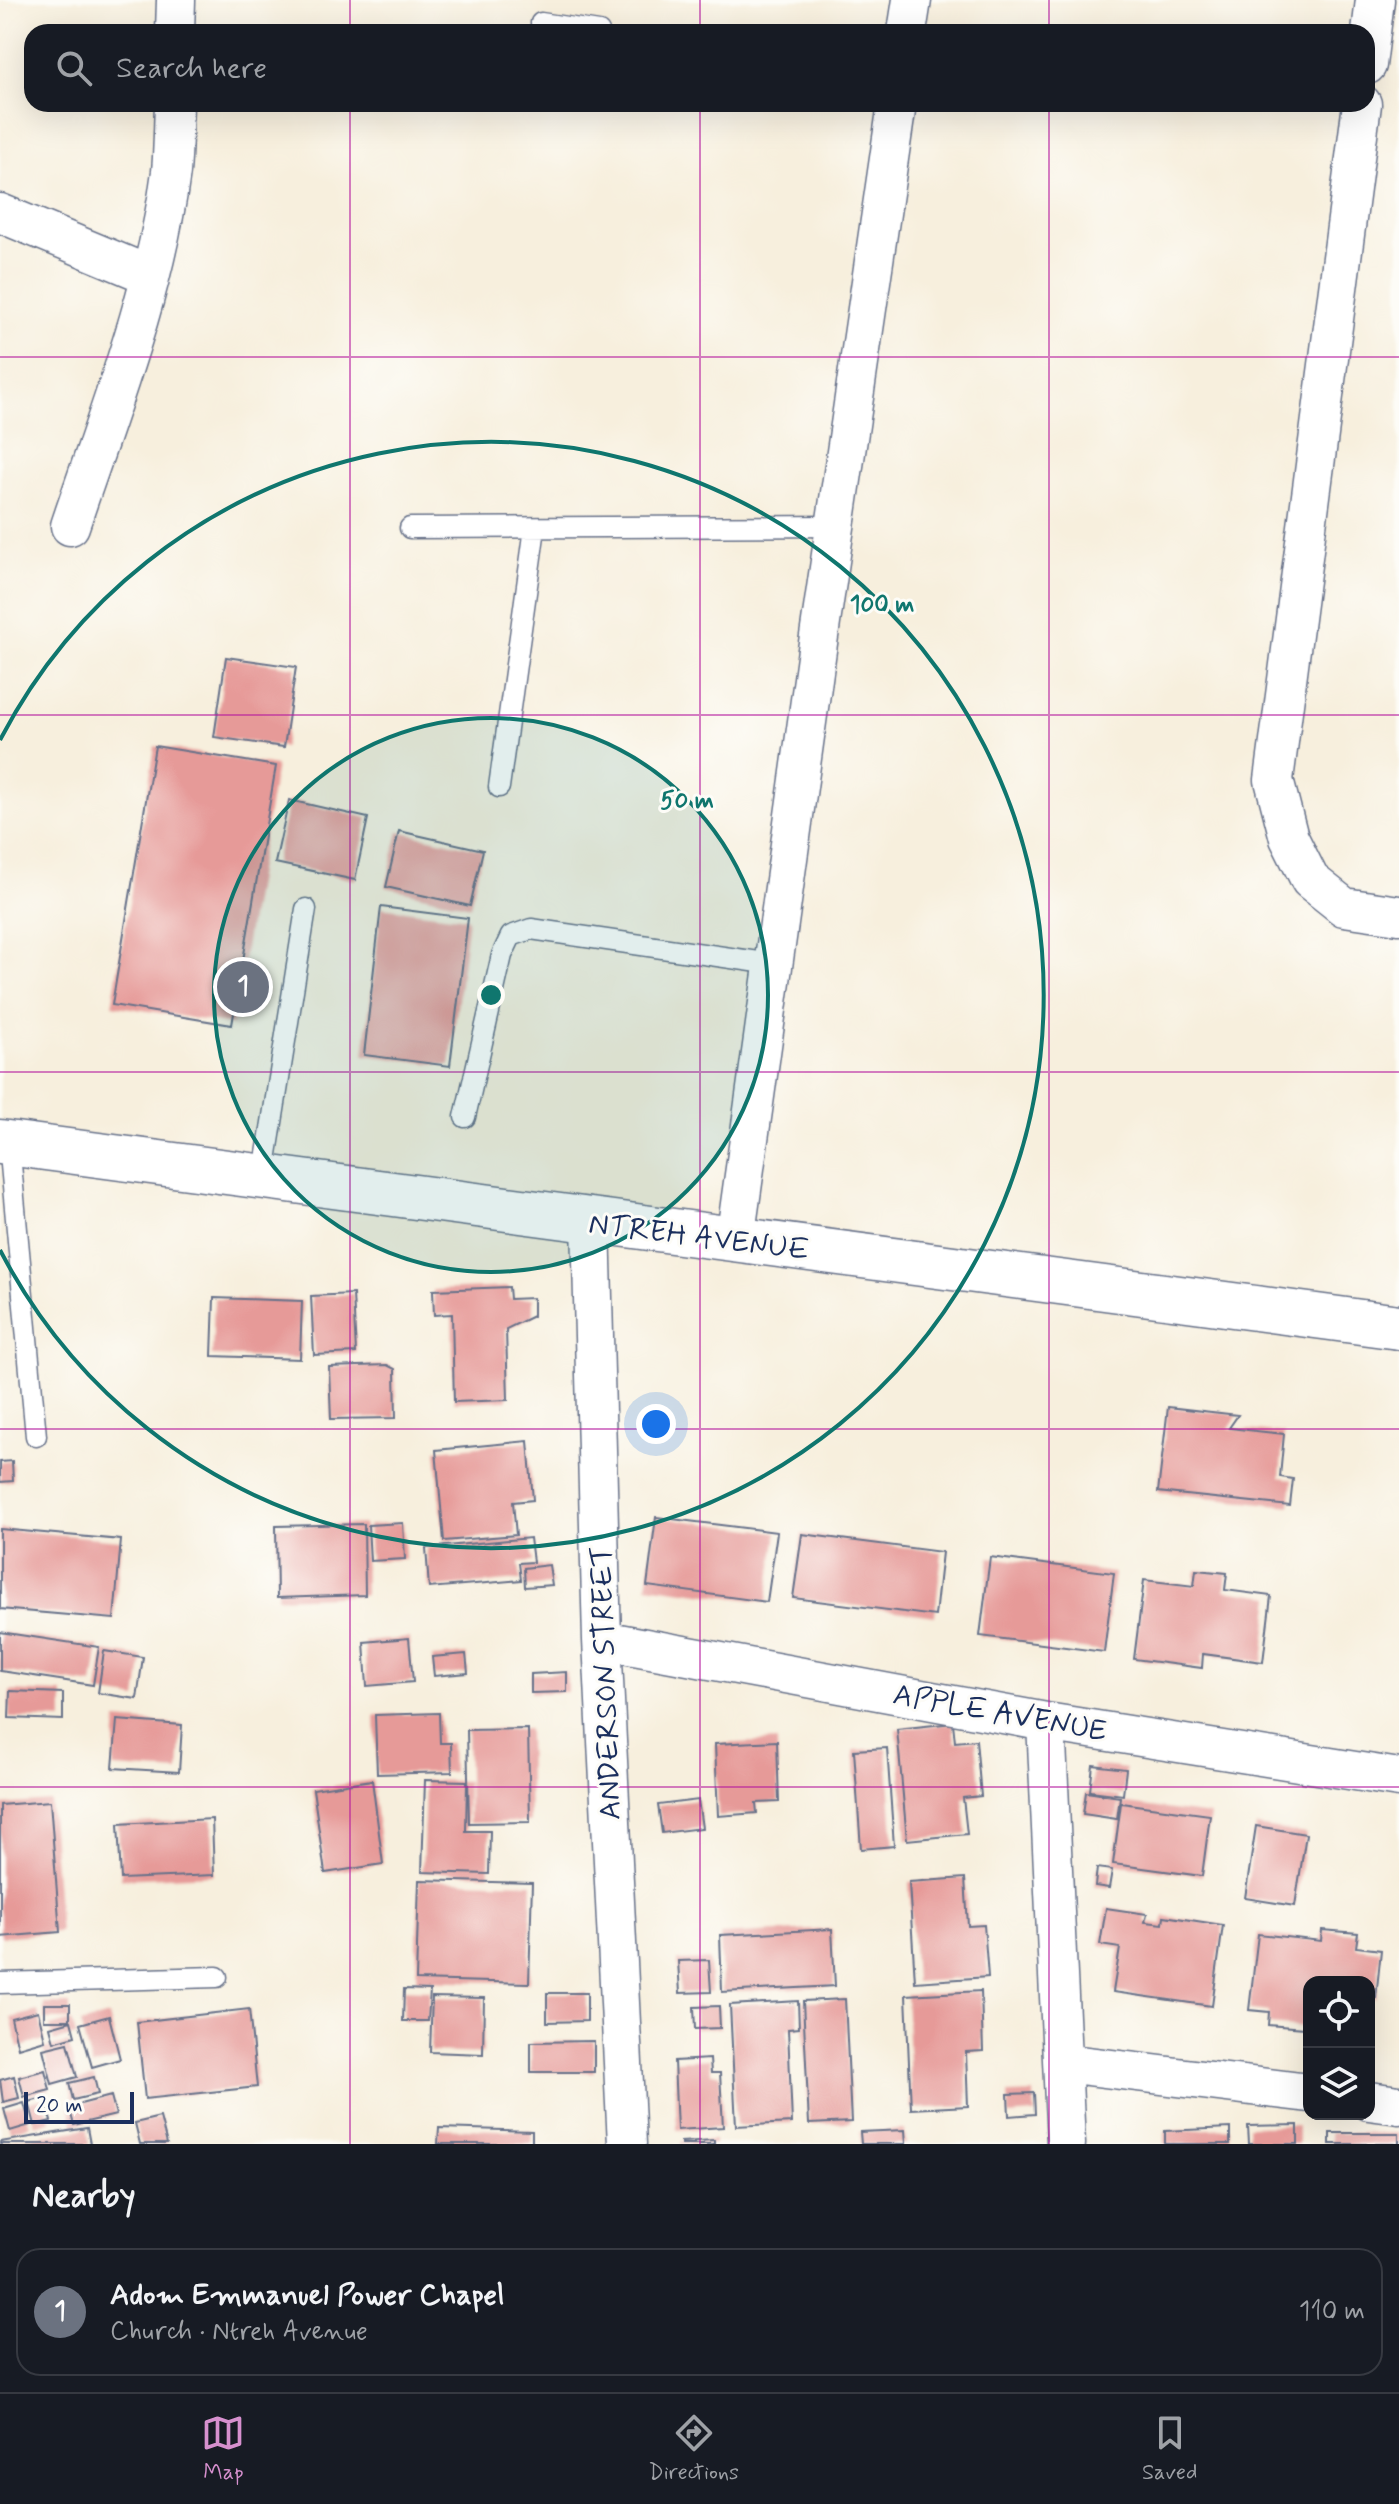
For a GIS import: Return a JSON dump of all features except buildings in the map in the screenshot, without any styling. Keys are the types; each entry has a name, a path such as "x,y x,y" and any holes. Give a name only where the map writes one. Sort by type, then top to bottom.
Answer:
{"street":[{"path":"175,24 176,0"},
{"path":"908,24 912,0"},
{"path":"1372,24 1375,0"},
{"path":"70,526 128,353 149,275 171,171 174,112"},
{"path":"735,1240 896,112"},
{"path":"1361,112 1274,780 1289,838 1310,880 1344,907 1399,915"},
{"path":"0,213 149,275"},
{"name":"NTREH AVENUE","path":"4,1143 1399,1327"},
{"name":"ANDERSON STREET","path":"591,1222 602,1640 627,2144"},
{"name":"APPLE AVENUE","path":"602,1640 1046,1722 1399,1778"},
{"path":"1046,1722 1066,2144"},
{"path":"1063,2063 1303,2092"},
{"path":"1375,2102 1399,2105"}],"lane":[{"path":"541,23 547,24"},
{"path":"410,528 835,526"},
{"path":"499,787 535,528"},
{"path":"263,1179 306,909"},
{"path":"465,1117 502,955 511,936 531,929 773,964"},
{"path":"4,1143 36,1436"},
{"path":"0,1983 217,1977"}],"place":[{"name":"Adom Emmanuel Power Chapel","path":"243,987"}]}
